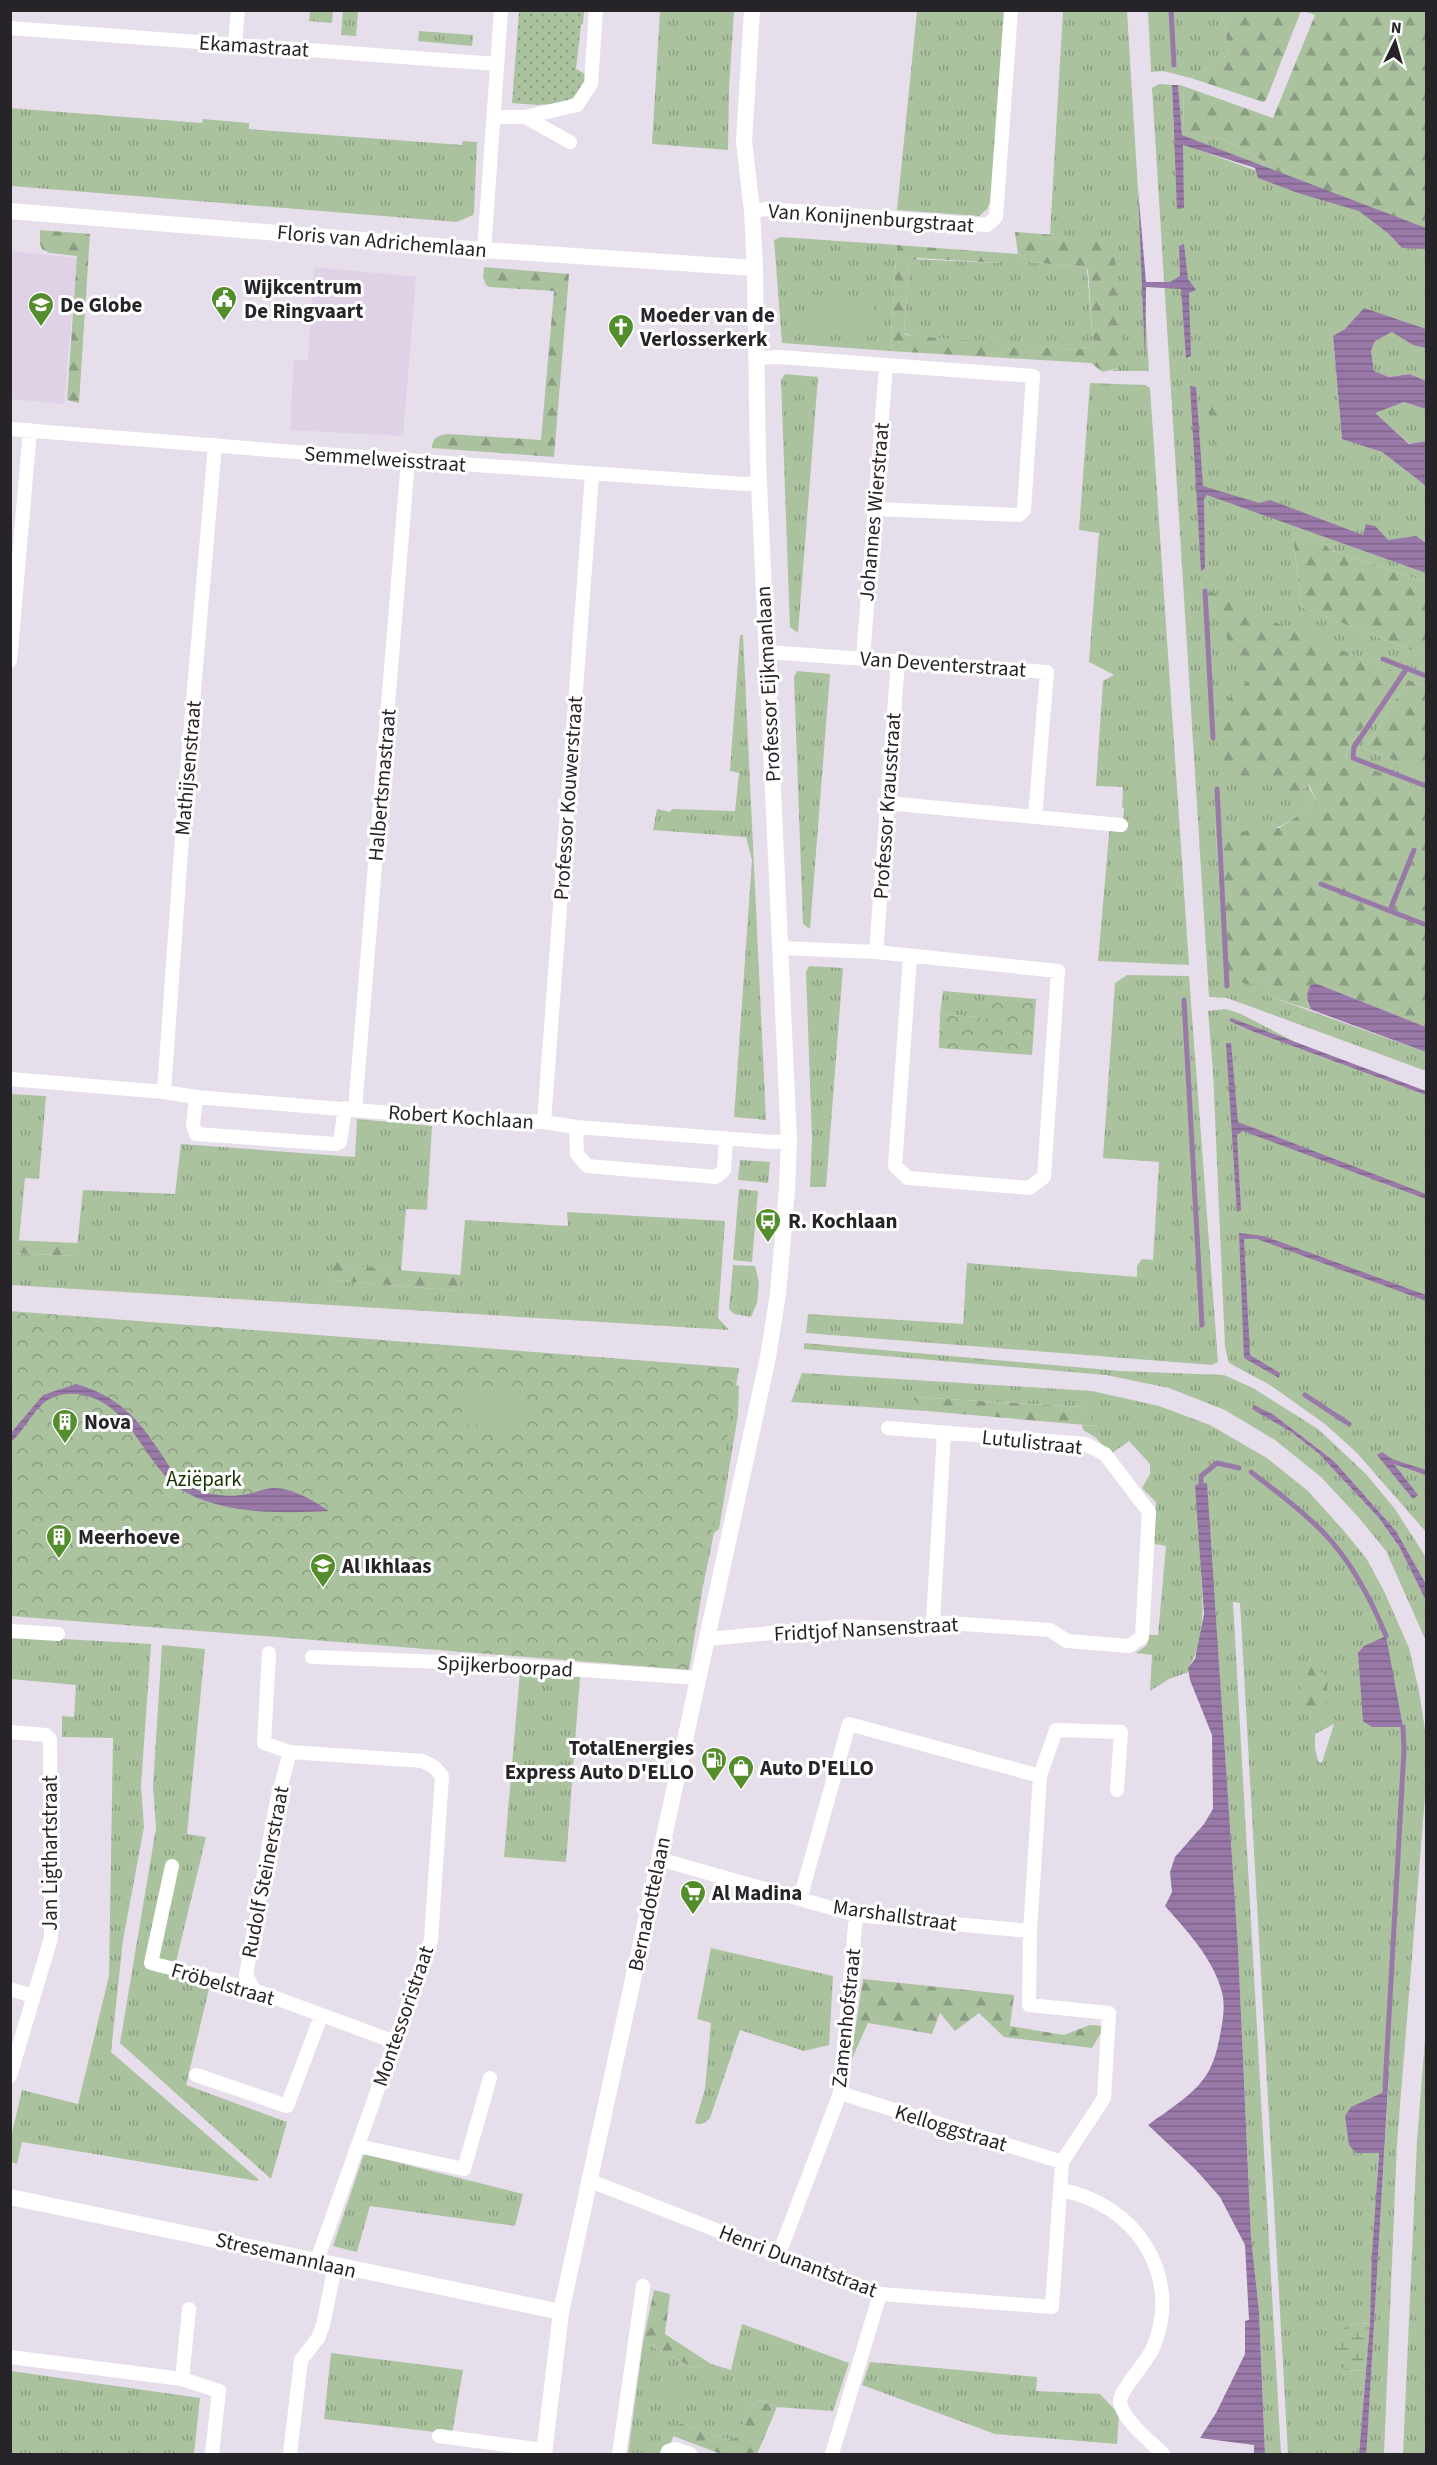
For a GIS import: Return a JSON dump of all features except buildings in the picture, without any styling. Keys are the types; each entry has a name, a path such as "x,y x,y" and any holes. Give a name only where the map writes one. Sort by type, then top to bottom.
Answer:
{"street":[{"path":"235,44 238,10"},
{"path":"484,250 501,10"},
{"path":"494,117 525,117 577,105 591,84 596,10"},
{"name":"Professor Eijkmanlaan","path":"753,10 744,141 752,211 759,483 789,1141 779,1283 768,1357"},
{"name":"Van Konijnenburgstraat","path":"752,211 768,209 987,225 996,217 1011,10"},
{"name":"Ekamastraat","path":"10,28 497,64"},
{"path":"525,117 570,142"},
{"name":"Floris van Adrichemlaan","path":"10,211 484,250 754,268"},
{"path":"755,358 779,357 1033,375 1024,510 1018,515 874,509"},
{"name":"Johannes Wierstraat","path":"862,658 886,366"},
{"name":"Semmelweisstraat","path":"10,429 592,474 759,483"},
{"path":"10,661 30,430"},
{"name":"Mathijsenstraat","path":"164,1092 186,783 215,445"},
{"name":"Halbertsmastraat","path":"350,1109 408,460"},
{"name":"Professor Kouwerstraat","path":"544,1122 592,474"},
{"name":"Van Deventerstraat","path":"767,652 1047,672 1035,816"},
{"name":"Professor Krausstraat","path":"876,952 898,661"},
{"path":"886,803 1121,825"},
{"path":"781,948 876,952 1058,971 1044,1178 1029,1188 908,1178 895,1166 910,957"},
{"name":"Robert Kochlaan","path":"10,1079 164,1092 196,1097 544,1122 576,1127 773,1142 789,1141"},
{"path":"196,1097 193,1125 196,1134 208,1135 335,1144 340,1142 350,1109"},
{"path":"576,1127 577,1154 587,1166 716,1177 724,1170 726,1138"},
{"name":"Bernadottelaan","path":"544,2452 561,2312 588,2180 768,1357"},
{"name":"Lutulistraat","path":"888,1428 1085,1444 1105,1454 1149,1512 1142,1637 1129,1646"},
{"path":"933,1622 944,1433"},
{"name":"Fridtjof Nansenstraat","path":"707,1639 847,1626 920,1630 933,1622 1050,1630 1067,1641 1129,1646"},
{"path":"10,1631 58,1634"},
{"path":"269,1653 264,1743 290,1752"},
{"name":"Spijkerboorpad","path":"312,1657 494,1664 698,1678"},
{"path":"800,1899 849,1724 1040,1776"},
{"path":"1117,1790 1121,1732 1056,1730 1040,1776 1030,1931 1029,2005 1109,2013 1104,2098 1062,2162 1060,2190 1090,2198 1118,2214 1141,2238 1156,2267 1162,2299 1158,2331 1146,2362 1125,2387 1120,2400 1122,2412 1163,2454"},
{"name":"Jan Ligthartstraat","path":"10,1732 46,1735 50,1740 51,1938 10,2076"},
{"name":"Montessoristraat","path":"290,1752 423,1761 434,1767 442,1776 430,1940 316,2263"},
{"name":"Rudolf Steinerstraat","path":"254,1990 246,1975 277,1800 290,1752"},
{"name":"Marshallstraat","path":"659,1859 856,1915 1030,1931"},
{"name":"Fröbelstraat","path":"172,1866 151,1963 254,1990 394,2043"},
{"name":"Zamenhofstraat","path":"779,2254 840,2093 856,1915"},
{"path":"10,1989 33,1996"},
{"path":"196,2075 287,2106 321,2016"},
{"path":"358,2146 464,2169 490,2078"},
{"name":"Kelloggstraat","path":"840,2093 1062,2162"},
{"name":"Henri Dunantstraat","path":"588,2180 880,2294 1052,2307 1060,2190"},
{"name":"Stresemannlaan","path":"10,2197 243,2244 316,2263 561,2312"},
{"path":"290,2454 301,2360 318,2338 323,2325 335,2266"},
{"path":"619,2454 643,2286"},
{"path":"831,2454 880,2294"},
{"path":"182,2379 189,2309"},
{"path":"10,2357 182,2379 219,2391 212,2454"},
{"path":"439,2436 544,2452"},
{"path":"667,2454 668,2451 675,2449 690,2454"}],"shaded area":[{"path":"1172,85 1178,85 1182,135 1426,228 1426,249 1402,248 1389,234 1359,211 1298,193 1258,178 1255,168 1183,145 1184,208 1177,209"},
{"path":"1138,189 1146,282 1170,282 1180,276 1179,246 1184,244 1188,279 1196,290 1189,293 1191,356 1186,358 1181,289 1146,287 1145,360"},
{"name":"De Globe","path":"10,251 77,258 64,404 11,399"},
{"path":"314,267 416,277 403,436 290,430 294,360 308,360"},
{"path":"1364,308 1426,329 1426,348 1413,345 1392,332 1375,341 1371,351 1374,371 1389,377 1410,374 1426,381 1426,409 1404,402 1375,413 1409,444 1426,441 1426,486 1382,452 1342,439 1333,336 1345,329"},
{"path":"1190,386 1196,387 1203,486 1259,503 1270,500 1363,535 1366,524 1375,526 1388,540 1416,536 1426,543 1426,573 1207,495 1204,499 1205,568 1201,571"},
{"path":"1315,983 1426,1027 1426,1052 1312,1010 1307,996 1310,986"},
{"path":"1231,1018 1426,1091 1426,1095 1254,1032 1229,1021"},
{"path":"1226,1043 1231,1043 1238,1122 1426,1194 1426,1199 1243,1131 1237,1135 1241,1210 1237,1212"},
{"path":"1239,1233 1264,1236 1426,1295 1426,1301 1257,1239 1244,1239 1250,1355 1280,1373 1279,1378 1244,1358"},
{"path":"76,1384 105,1396 127,1411 145,1431 177,1477 189,1486 210,1494 225,1496 271,1488 288,1490 329,1511 276,1512 240,1509 205,1501 189,1494 173,1483 160,1469 126,1422 112,1409 97,1399 77,1394 61,1395 46,1401 11,1442 11,1433 43,1395"},
{"path":"1254,1405 1274,1415 1334,1461 1396,1531 1426,1584 1426,1601 1400,1548 1379,1518 1318,1453 1291,1432 1252,1409"},
{"path":"1382,1452 1392,1459 1426,1470 1426,1475 1394,1464 1418,1495 1413,1499 1377,1455"},
{"path":"1207,1483 1238,1947 1251,2237 1259,2311 1265,2454 1254,2454 1254,2445 1200,2438 1216,2413 1245,2354 1245,2321 1249,2320 1245,2245 1220,2197 1196,2170 1148,2125 1202,2082 1212,2065 1217,2050 1224,2012 1223,1995 1217,1977 1205,1955 1165,1906 1172,1892 1170,1872 1175,1857 1204,1824 1213,1809 1212,1735 1190,1680 1188,1668 1195,1659 1204,1614 1195,1485"},
{"path":"1386,1636 1403,1727 1372,1727 1363,1721 1358,1653 1364,1646"},
{"path":"1389,2070 1367,2443 1366,2454 1359,2454 1370,2323 1379,2153 1356,2153 1349,2145 1345,2116 1351,2107 1382,2093"}],"green space":[{"path":"310,11 333,11 332,23 309,21"},
{"path":"343,11 358,11 356,36 341,35"},
{"path":"519,11 584,11 576,69 589,76 583,90 573,98 548,104 512,103"},
{"path":"660,11 734,11 728,150 652,144"},
{"path":"917,11 1005,11 995,168 990,202 987,209 979,216 897,210"},
{"path":"1063,11 1127,11 1149,371 1111,371 1118,368 1114,247 1050,234"},
{"path":"1148,11 1219,11 1225,24 1228,55 1191,78 1163,71 1151,72"},
{"path":"1219,11 1301,11 1266,100 1263,102 1191,78 1228,55 1225,24"},
{"path":"1303,11 1426,11 1426,232 1263,173 1262,160 1225,140 1184,133 1183,86 1273,118 1315,15"},
{"path":"419,31 473,35 472,46 418,41"},
{"path":"1159,84 1172,85 1174,141 1426,232 1426,381 1410,374 1389,377 1374,371 1371,351 1375,341 1392,332 1365,309 1345,329 1333,337 1342,438 1382,452 1426,486 1426,582 1330,550 1322,540 1293,536 1301,607 1426,656 1426,686 1408,680 1365,749 1426,773 1426,791 1346,760 1347,750 1399,677 1399,673 1265,621 1205,589 1249,681 1318,803 1276,828 1237,833 1227,821 1215,823 1226,978 1263,976 1269,981 1268,996 1426,1052 1426,1071 1227,998 1209,997 1152,88"},
{"path":"1178,85 1183,86 1184,133 1225,140 1262,160 1262,166 1182,135"},
{"path":"10,108 202,123 203,119 249,123 249,129 462,145 463,141 477,142 474,212 473,215 457,222 11,186"},
{"path":"40,230 90,234 79,403 67,400 77,256 50,253 42,249"},
{"path":"1015,232 1096,238 1107,241 1114,247 1123,359 1118,368 1103,372 1091,363 890,351 897,245 1004,253 998,263 918,258 909,262 904,333 907,335 1073,350 1090,347 1093,342 1088,270 1082,267 1030,262 1018,254"},
{"path":"781,237 897,245 890,351 782,343 774,240"},
{"path":"1004,253 1018,254 1030,262 1082,267 1087,270 1093,342 1090,347 1073,350 916,337 904,333 909,262 912,259 998,263"},
{"path":"484,267 569,274 554,457 432,448 436,438 448,434 541,440 554,291 490,287 486,285 483,277"},
{"path":"812,295 874,299 872,337 810,332"},
{"path":"785,374 818,377 798,633 790,627 781,380"},
{"path":"1090,383 1145,385 1150,388 1189,965 1098,961 1110,823 1123,824 1124,808 1122,807 1123,787 1096,786 1103,681 1114,675 1089,662 1099,533 1079,530"},
{"path":"1212,391 1219,392 1220,461 1209,421"},
{"path":"1404,402 1426,409 1426,441 1410,444 1374,413"},
{"path":"1293,535 1322,540 1330,550 1426,582 1426,656 1301,607"},
{"path":"1204,588 1289,629 1399,673 1399,677 1347,750 1346,759 1426,791 1426,1027 1315,983 1307,1002 1312,1010 1267,996 1269,981 1263,976 1252,985 1226,978 1215,822 1227,821 1237,833 1258,828 1279,828 1318,803 1309,785 1297,795 1214,766 1224,703 1248,681"},
{"path":"740,635 743,635 766,1120 734,1117 752,860 746,837 653,830 657,809 670,812 672,809 735,811 739,773 730,771"},
{"path":"797,671 830,674 810,929 803,924 794,677"},
{"path":"1408,680 1426,686 1426,773 1365,749"},
{"path":"809,966 843,968 826,1187 810,1187 812,1139 806,972"},
{"path":"1127,975 1189,976 1218,1362 1212,1365 806,1333 808,1314 963,1324 967,1263 1137,1277 1137,1266 1142,1259 1153,1260 1159,1162 1103,1158 1115,983"},
{"path":"943,991 990,995 989,1018 940,1014"},
{"path":"990,995 1036,999 1032,1055 939,1048 940,1014 988,1018"},
{"path":"1226,1009 1241,1014 1297,1043 1231,1019 1229,1021 1254,1032 1426,1095 1426,1532 1357,1453 1325,1424 1270,1385 1229,1363 1225,1347 1213,1071 1208,1011"},
{"path":"10,1094 46,1096 39,1179 25,1178 19,1241 11,1240"},
{"path":"357,1119 432,1126 427,1210 406,1209 401,1271 347,1266 331,1280 459,1291 465,1220 568,1226 567,1212 725,1221 718,1318 729,1330 11,1285 10,1253 76,1256 83,1190 175,1194 181,1144 355,1157"},
{"path":"740,1160 770,1162 768,1183 738,1180"},
{"path":"739,1189 758,1191 752,1262 733,1260"},
{"path":"11,1240 78,1243 76,1256 11,1253"},
{"path":"333,1256 348,1257 347,1266 461,1275 459,1291 331,1280"},
{"path":"733,1265 755,1266 759,1282 757,1303 751,1317 734,1314 729,1309"},
{"name":"Aziëpark","path":"10,1311 739,1368 689,1670 11,1616"},
{"path":"804,1343 1120,1371 1224,1375 1253,1388 1318,1429 1366,1474 1395,1509 1425,1556 1426,1584 1396,1531 1334,1461 1274,1415 1253,1409 1291,1432 1318,1453 1379,1518 1400,1548 1426,1601 1426,1641 1386,1551 1360,1519 1321,1477 1275,1440 1225,1410 1169,1388 1106,1375 804,1349"},
{"path":"802,1373 1092,1391 1159,1406 1210,1425 1267,1458 1308,1491 1366,1558 1384,1591 1409,1648 1426,1736 1426,1784 1397,2143 1384,2454 1366,2454 1389,2074 1378,2161 1370,2323 1349,2325 1346,2370 1366,2371 1359,2454 1288,2454 1240,1603 1233,1602 1281,2454 1265,2454 1259,2311 1251,2237 1238,1947 1215,1604 1201,1575 1203,1602 1201,1627 1198,1646 1189,1672 1169,1679 1150,1691 1152,1655 1136,1653 1147,1645 1148,1635 1158,1635 1166,1546 1154,1544 1156,1502 1142,1488 1150,1474 1150,1464 1129,1441 1111,1454 1095,1437 1083,1430 1082,1425 1096,1426 1082,1407 913,1397 926,1411 791,1402","holes":["1334,1724 1322,1763 1318,1761 1315,1734"]},
{"path":"735,1385 739,1386 738,1415 719,1529 714,1533 703,1586 694,1588"},
{"path":"464,1386 527,1390 524,1428 461,1424"},
{"path":"912,1397 1082,1407 1097,1426 926,1411"},
{"path":"11,1636 151,1644 141,1786 144,1827 123,1940 111,2052 258,2181 22,2142 17,2164 11,2162 11,2137 22,2090 78,2104 109,1976 113,1738 62,1737 62,1716 74,1717 76,1685 11,1679"},
{"path":"162,1645 205,1649 187,1834 206,1837 176,1962 213,1972 186,2085 287,2122 271,2179 120,2043 156,1828 153,1786"},
{"path":"1312,1665 1328,1678 1325,1711 1302,1710 1296,1698"},
{"path":"520,1672 580,1677 566,1862 504,1857"},
{"path":"711,1948 833,1976 829,2045 804,2051 740,2030 710,2118 699,2124 695,2123 705,2089 711,2023 697,2019"},
{"path":"863,1979 1014,1995 1010,2026 1064,2035 1090,2025 1105,2026 1092,2048 1004,2037 979,2013 955,2031 940,2013 932,2034 868,2023 850,2063"},
{"path":"1426,2026 1426,2454 1403,2454 1417,2141"},
{"path":"364,2154 523,2194 515,2226 370,2206 357,2252 333,2246"},
{"path":"654,2290 670,2294 665,2334 711,2364 694,2368 643,2342"},
{"path":"1370,2323 1366,2371 1346,2370 1335,2365 1340,2331 1349,2325"},
{"path":"742,2324 849,2363 833,2411 777,2407 757,2400 745,2417 739,2437 730,2440 679,2423 666,2454 628,2454 643,2342 694,2368 711,2364 731,2370"},
{"path":"331,2353 463,2370 452,2434 324,2419"},
{"path":"870,2362 1037,2377 1036,2391 1100,2394 1119,2414 1117,2444 995,2434 862,2385"},
{"path":"11,2371 200,2398 194,2454 11,2454"},
{"path":"666,2376 690,2394 678,2410 654,2392"},
{"path":"757,2400 777,2407 757,2454 721,2454 673,2436 679,2423 730,2440 738,2437 745,2417"}],"pier":[{"path":"175,1470 183,1478 178,1490 167,1481"}],"waterway":[{"path":"1171,10 1174,65"},
{"path":"1205,591 1213,738"},
{"path":"1383,659 1426,676"},
{"path":"1407,668 1354,747 1353,758 1426,786"},
{"path":"1217,789 1227,986"},
{"path":"1390,910 1414,850"},
{"path":"1321,884 1426,925"},
{"path":"1184,1000 1202,1325"},
{"path":"1305,1395 1349,1424"},
{"path":"1201,1485 1201,1476 1217,1463 1239,1468"},
{"path":"1251,1472 1306,1516 1343,1555 1374,1608 1386,1636"},
{"path":"1385,2087 1404,1750 1403,1727"}],"place":[{"name":"Wijkcentrum De Ringvaart","path":"224,322"},
{"name":"De Globe","path":"41,328"},
{"name":"Moeder van de Verlosserkerk","path":"621,350"},
{"name":"R. Kochlaan","path":"768,1244"},
{"name":"Nova","path":"65,1445"},
{"name":"Meerhoeve","path":"59,1560"},
{"name":"Al Ikhlaas","path":"323,1589"},
{"name":"TotalEnergies Express Auto D'ELLO","path":"714,1783"},
{"name":"Auto D'ELLO","path":"741,1791"},
{"name":"Al Madina","path":"693,1916"}]}
